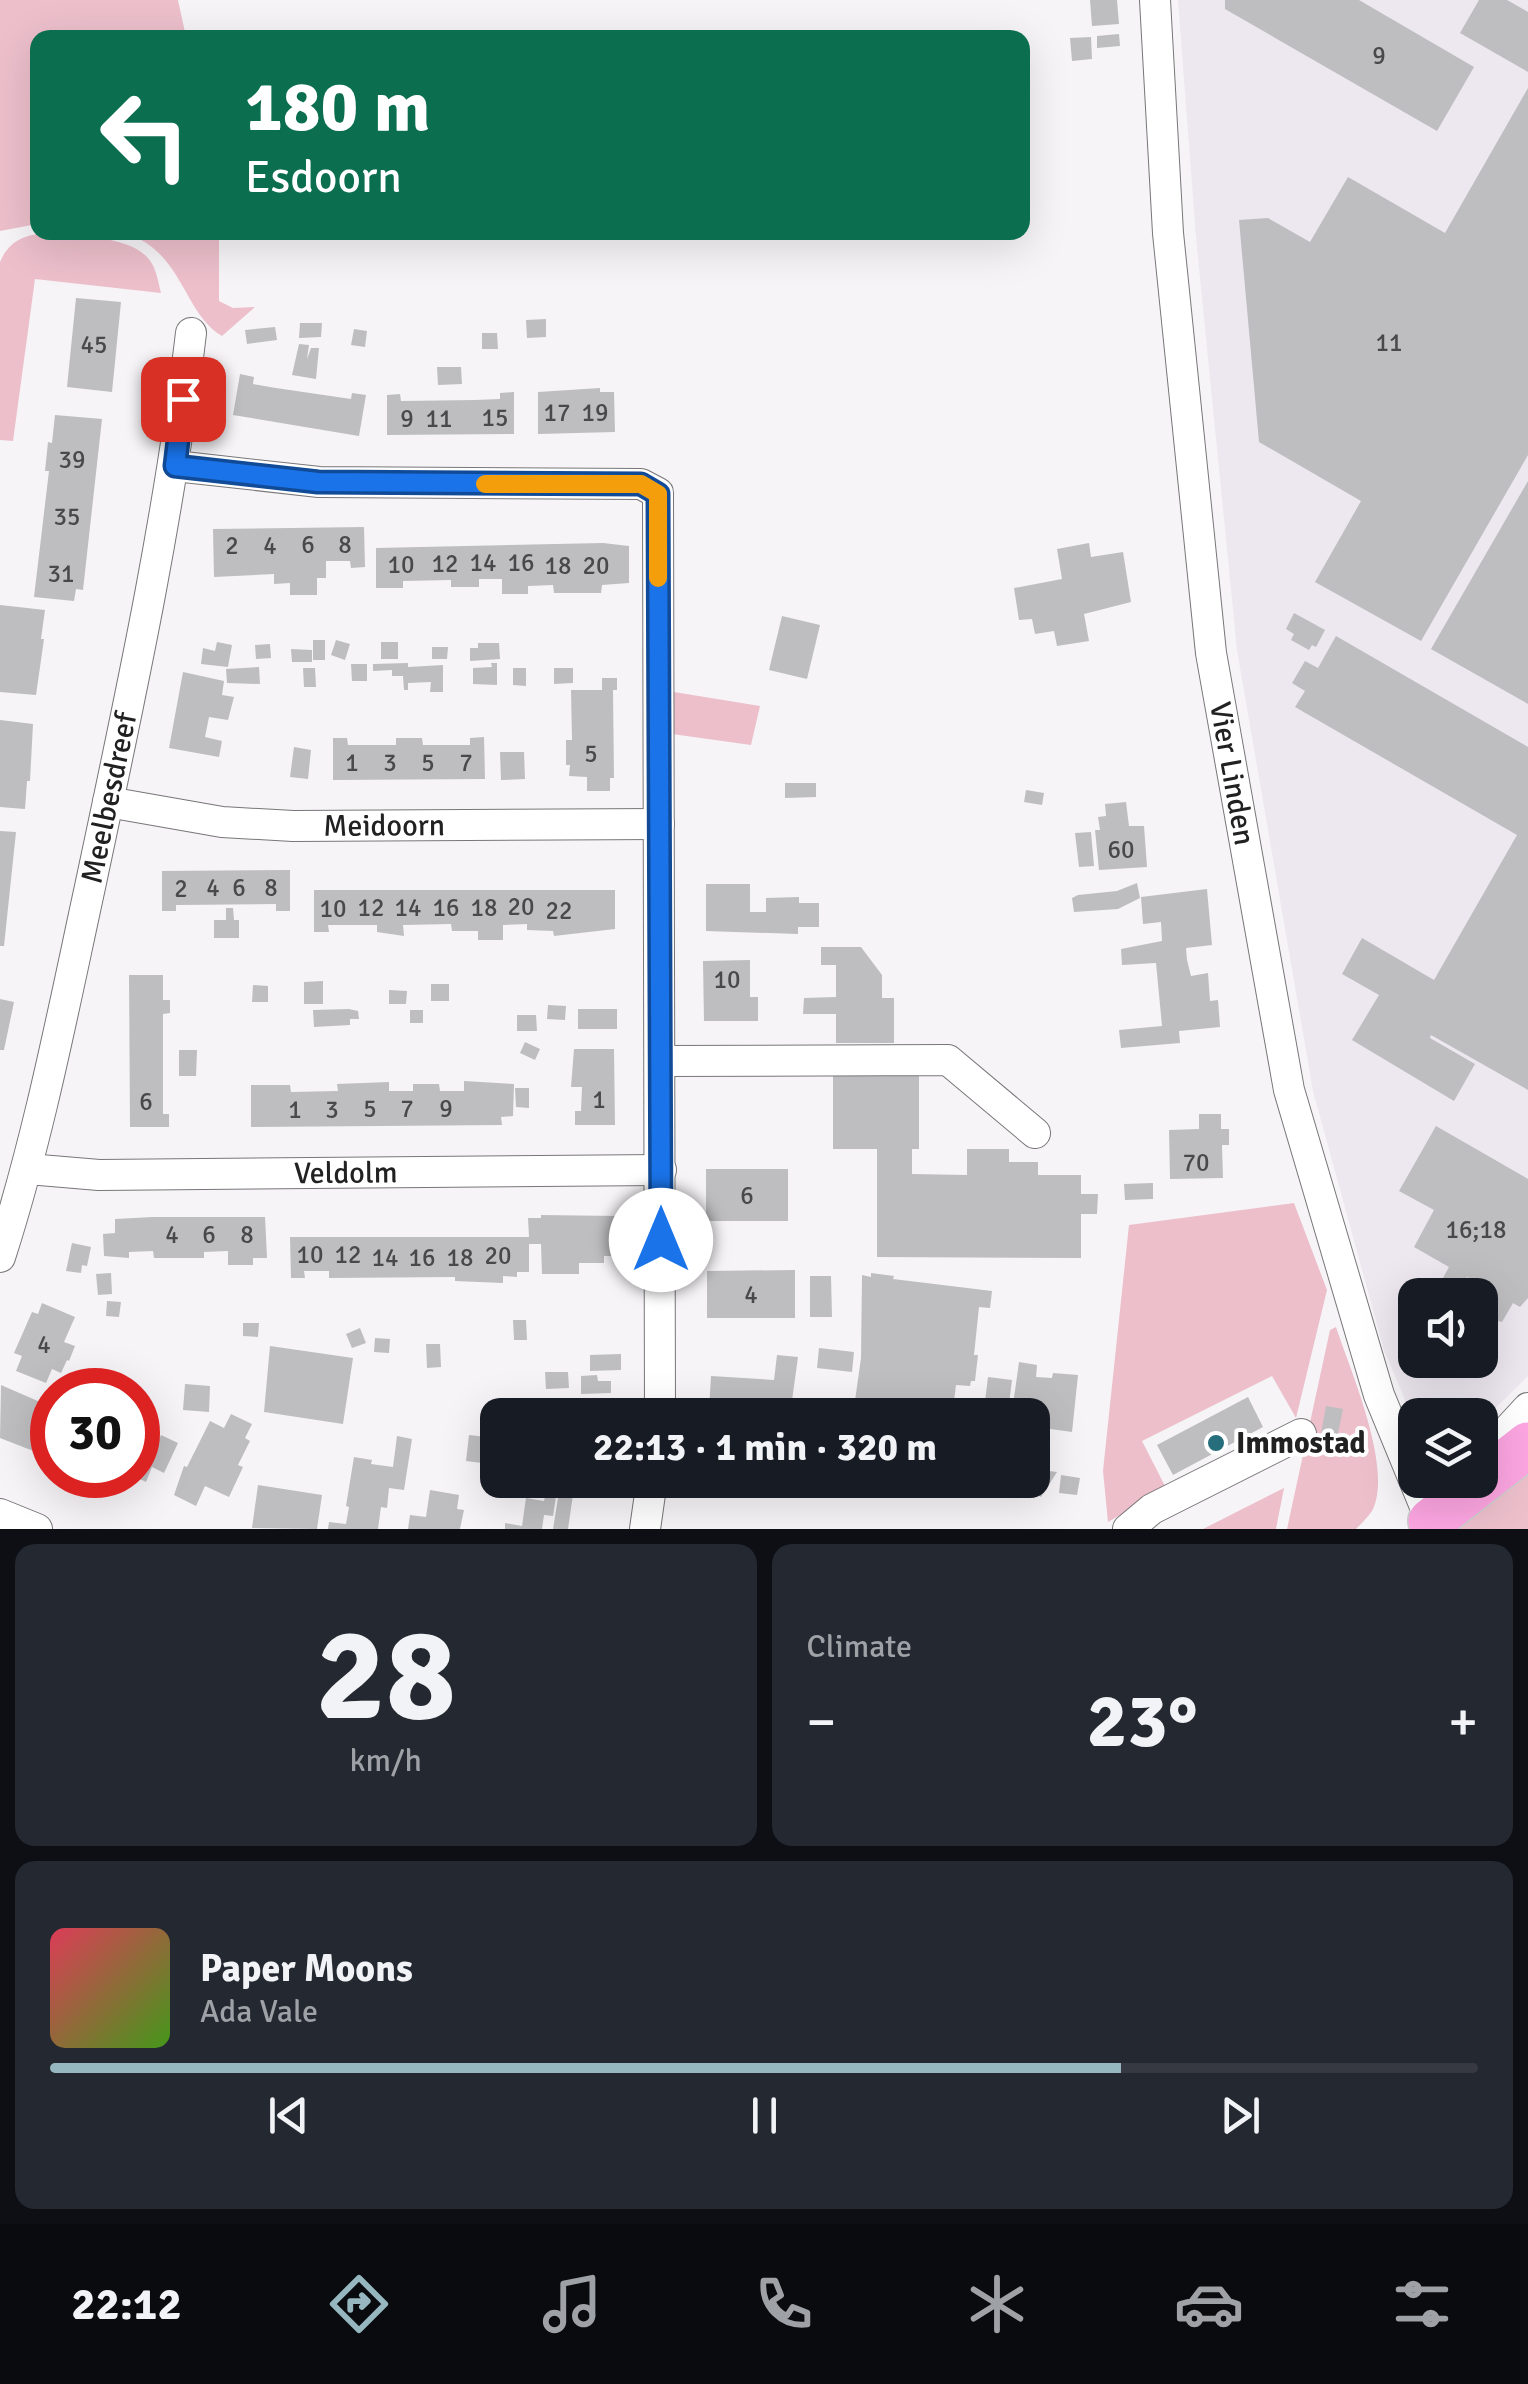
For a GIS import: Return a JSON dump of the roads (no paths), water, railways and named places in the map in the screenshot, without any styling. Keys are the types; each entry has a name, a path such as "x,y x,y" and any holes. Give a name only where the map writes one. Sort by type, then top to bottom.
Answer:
{"highway":[{"path":"1431,1520 1528,1445"}],"street":[{"name":"Vier Linden","path":"1154,0 1168,233 1211,653 1288,1090 1379,1395 1431,1520"},
{"name":"Meelbesdreef","path":"0,1256 28,1169 108,802 175,466 191,333"},
{"path":"175,466 318,482 641,484 658,494 660,1398"},
{"name":"Meidoorn","path":"108,802 222,822 293,826 660,824"},
{"path":"661,1061 948,1060 1035,1133"},
{"name":"Veldolm","path":"28,1169 99,1175 661,1170"},
{"path":"1498,1440 1528,1408"},
{"path":"1128,1529 1152,1509 1301,1434"},
{"path":"645,1529 649,1498"},
{"path":"1431,1520 1449,1498"},
{"path":"0,1514 38,1529"}],"place":[{"name":"Immostad","path":"1216,1443"}]}
